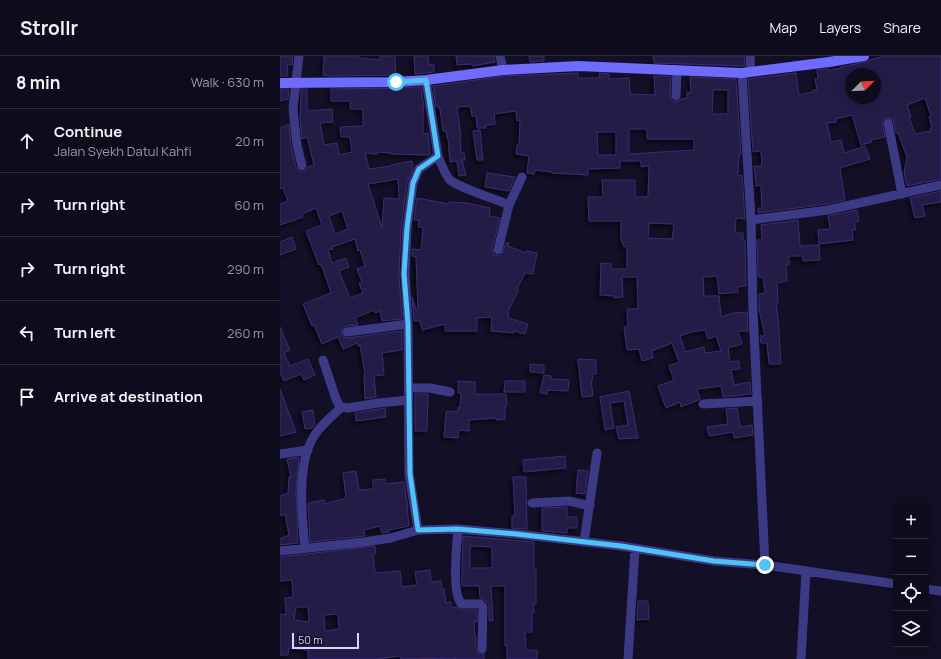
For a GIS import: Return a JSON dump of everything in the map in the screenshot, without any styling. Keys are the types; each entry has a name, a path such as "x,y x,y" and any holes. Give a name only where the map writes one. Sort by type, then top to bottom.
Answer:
{"street":[{"path":"299,56 293,109 297,145 302,166"},
{"path":"500,56 503,70"},
{"path":"750,56 747,72 753,311 765,565"},
{"path":"280,83 396,82 426,80 503,70 578,66 747,72 864,56"},
{"path":"676,96 677,70"},
{"path":"426,80 438,156 450,180 508,205"},
{"path":"888,123 902,194"},
{"path":"418,530 410,474 408,324 404,274 407,228 413,183 419,169 438,156"},
{"path":"498,250 508,205 522,177"},
{"path":"751,220 828,210 941,185"},
{"path":"347,332 408,324"},
{"path":"324,360 336,398 339,405 342,407 348,408 409,400"},
{"path":"409,388 430,388 450,392"},
{"path":"703,404 758,401"},
{"path":"305,548 301,498 304,466 308,450 314,436 342,407"},
{"path":"280,454 308,450"},
{"path":"584,542 597,453"},
{"path":"532,503 569,501 590,506"},
{"path":"458,529 455,568 457,592 459,601 462,604 480,604 483,607 482,649"},
{"path":"280,551 391,538 418,530 458,529 584,542 714,561 765,565 893,584"},
{"path":"628,659 635,549"},
{"path":"801,659 806,572"},
{"path":"929,589 941,591"}],"building":[{"path":"280,56 293,56 292,65 288,64 287,76 280,76"},
{"path":"324,56 359,56 359,58 380,60 380,56 395,56 396,75 323,75"},
{"path":"414,56 428,56 429,65 434,64 434,72 415,74"},
{"path":"456,56 494,56 495,62 472,66 472,64 457,65"},
{"path":"529,56 544,56 544,61 530,62"},
{"path":"653,56 744,56 745,66 654,63"},
{"path":"886,56 941,56 941,179 907,186 904,172 907,157 898,133 896,133 893,119 887,117 882,121 885,137 871,140 872,142 861,145 852,115 836,119 836,122 827,123 831,142 841,140 844,153 865,146 870,159 840,168 845,200 827,204 758,213 758,208 762,208 761,185 756,186 754,166 762,166 761,151 753,152 748,79 796,73 799,95 817,90 815,79 818,78 817,70 828,69 828,71","holes":["925,98 931,116 929,117 932,127 930,128 931,131 915,134 909,117 911,117 907,105"]},
{"path":"578,73 578,78 600,78 599,73 609,74 609,79 629,78 630,94 655,95 654,76 671,76 670,96 672,101 675,102 687,98 687,92 691,93 690,77 736,79 741,154 739,154 738,176 742,175 745,219 736,218 735,233 743,233 743,241 745,241 746,286 738,287 738,292 719,294 717,276 703,277 704,296 719,296 721,317 733,313 747,312 748,331 738,331 742,344 728,348 730,362 739,361 740,369 731,370 734,385 750,382 751,394 723,397 721,386 697,389 700,399 681,407 680,402 666,408 658,386 674,380 669,366 679,362 672,343 652,351 653,358 642,361 639,349 627,350 624,327 628,326 627,309 638,309 637,277 622,277 623,297 614,298 614,296 600,295 601,263 611,264 611,269 627,269 627,246 624,247 621,240 621,221 589,221 588,197 603,197 602,180 635,180 635,197 648,197 649,166 641,167 641,161 620,161 620,168 588,169 588,175 552,173 535,170 534,174 527,173 529,156 516,154 517,145 519,145 520,120 517,121 516,111 494,114 495,124 486,125 486,128 477,128 476,116 472,116 470,106 457,107 461,136 461,153 464,153 465,160 462,160 466,175 459,176 457,161 450,162 448,138 446,131 443,131 440,109 439,107 436,107 433,86 504,76","holes":["713,90 728,90 728,114 712,114","629,129 647,129 647,139 694,139 694,150 629,154","597,132 616,132 616,155 598,155","649,223 674,224 672,239 648,238","705,330 708,339 716,336 721,351 705,353 704,347 685,352 680,336 691,332"]},
{"path":"421,87 424,108 423,134 428,133 430,154 365,153 369,169 412,161 413,169 407,182 401,228 399,274 402,319 382,321 380,311 375,313 374,310 355,318 358,325 346,326 341,330 343,336 347,338 402,331 402,350 382,353 384,375 374,376 376,397 365,399 365,374 360,345 358,346 357,343 343,349 338,337 322,344 314,325 312,326 303,304 331,293 323,269 320,264 319,265 306,231 322,225 316,208 302,214 303,217 280,225 280,204 288,201 283,188 280,189 280,128 289,124 291,146 296,167 300,172 304,172 308,167 314,165 307,137 302,139 300,117 301,89 307,89 307,111 332,109 333,122 320,123 324,145 337,143 339,155 352,152 350,137 341,137 340,127 363,126 363,109 350,109 350,101 331,101 331,89","holes":["398,179 399,199 384,198 382,228 368,184","342,211 348,229 335,234 329,216","355,239 358,251 360,250 365,266 357,269 362,282 359,283 363,293 350,298 339,271 349,267 346,258 332,263 328,250 333,249 332,247"]},
{"path":"280,89 289,89 288,99 280,101"},
{"path":"480,130 483,160 477,160 473,131"},
{"path":"487,173 515,177 509,191 485,187"},
{"path":"941,191 941,202 922,205 925,216 915,218 910,198"},
{"path":"417,198 449,204 449,202 466,203 490,208 489,216 500,218 492,249 494,255 499,256 502,254 506,243 509,243 508,246 526,253 526,251 537,253 533,274 525,273 517,289 519,290 509,309 508,318 528,324 525,334 514,331 514,333 491,331 492,317 477,318 477,331 445,331 445,324 422,330 420,321 414,321 412,297 416,309 418,309 416,257 412,256 412,249 421,250 423,228 418,227 419,220 414,220"},
{"path":"857,210 859,221 854,222 856,230 852,230 853,240 819,244 818,230 830,229 828,216"},
{"path":"798,220 800,246 819,245 820,260 803,261 803,256 789,256 789,265 786,265 787,281 777,283 778,303 776,303 781,364 769,364 767,343 761,343 760,336 765,336 759,309 759,294 765,293 763,277 758,277 757,240 762,240 761,225"},
{"path":"292,237 296,249 280,255 280,242"},
{"path":"280,327 290,350 284,353 290,366 308,359 315,375 304,380 301,374 284,381 280,373"},
{"path":"578,359 596,360 596,374 592,374 593,380 591,380 593,396 582,397"},
{"path":"530,364 544,365 544,373 530,372"},
{"path":"544,375 551,376 551,379 569,380 568,391 548,390 547,394 540,393"},
{"path":"458,381 475,382 475,394 506,394 507,406 505,406 505,419 496,420 496,418 469,420 469,431 459,430 458,438 444,437 446,412 458,411 458,407 460,407 461,393 458,393"},
{"path":"505,381 525,381 525,392 504,392"},
{"path":"280,389 296,432 280,436"},
{"path":"629,391 638,438 619,439 616,427 628,425 624,401 610,403 614,428 605,430 600,397"},
{"path":"415,394 428,394 427,431 415,431"},
{"path":"385,408 386,417 356,421 355,413"},
{"path":"737,408 740,427 752,425 753,435 734,438 733,432 709,436 707,427 728,424 726,409"},
{"path":"313,410 315,425 312,428 305,429 302,412"},
{"path":"565,456 566,468 524,472 523,460"},
{"path":"299,457 296,491 298,543 280,545 280,539 289,535 285,514 280,516 280,496 288,493 289,477 291,477 287,459"},
{"path":"578,470 588,471 585,494 576,493"},
{"path":"356,471 359,490 373,489 373,480 385,479 385,484 404,482 409,526 382,533 380,526 364,530 365,536 310,542 308,503 324,500 325,504 346,498 343,473"},
{"path":"513,477 526,477 527,529 512,528 512,516 515,516"},
{"path":"567,507 567,517 577,517 577,528 567,528 567,533 542,531 542,508"},
{"path":"463,536 534,542 536,604 533,604 534,613 532,613 532,632 525,632 526,650 537,650 537,659 507,659 507,646 505,646 505,586 491,586 493,621 489,621 489,605 480,598 479,586 462,586","holes":["470,546 492,547 492,568 470,568"]},
{"path":"375,546 376,554 373,554 375,573 400,571 402,587 417,585 415,572 430,570 431,582 441,581 446,603 451,602 451,608 457,607 462,610 477,610 477,622 474,622 476,649 479,654 484,654 484,659 401,659 400,656 377,659 308,659 308,650 289,648 288,655 280,655 280,614 286,615 285,598 293,597 292,580 280,581 280,557","holes":["296,607 308,607 309,622 294,620","338,614 339,629 325,631 324,615"]},
{"path":"638,601 648,601 649,619 637,620"}],"route":[{"path":"396,82 426,80 438,156 419,169 413,183 407,228 404,274 408,324 410,474 418,530 458,529 516,534 621,546 714,561 765,565"}]}
